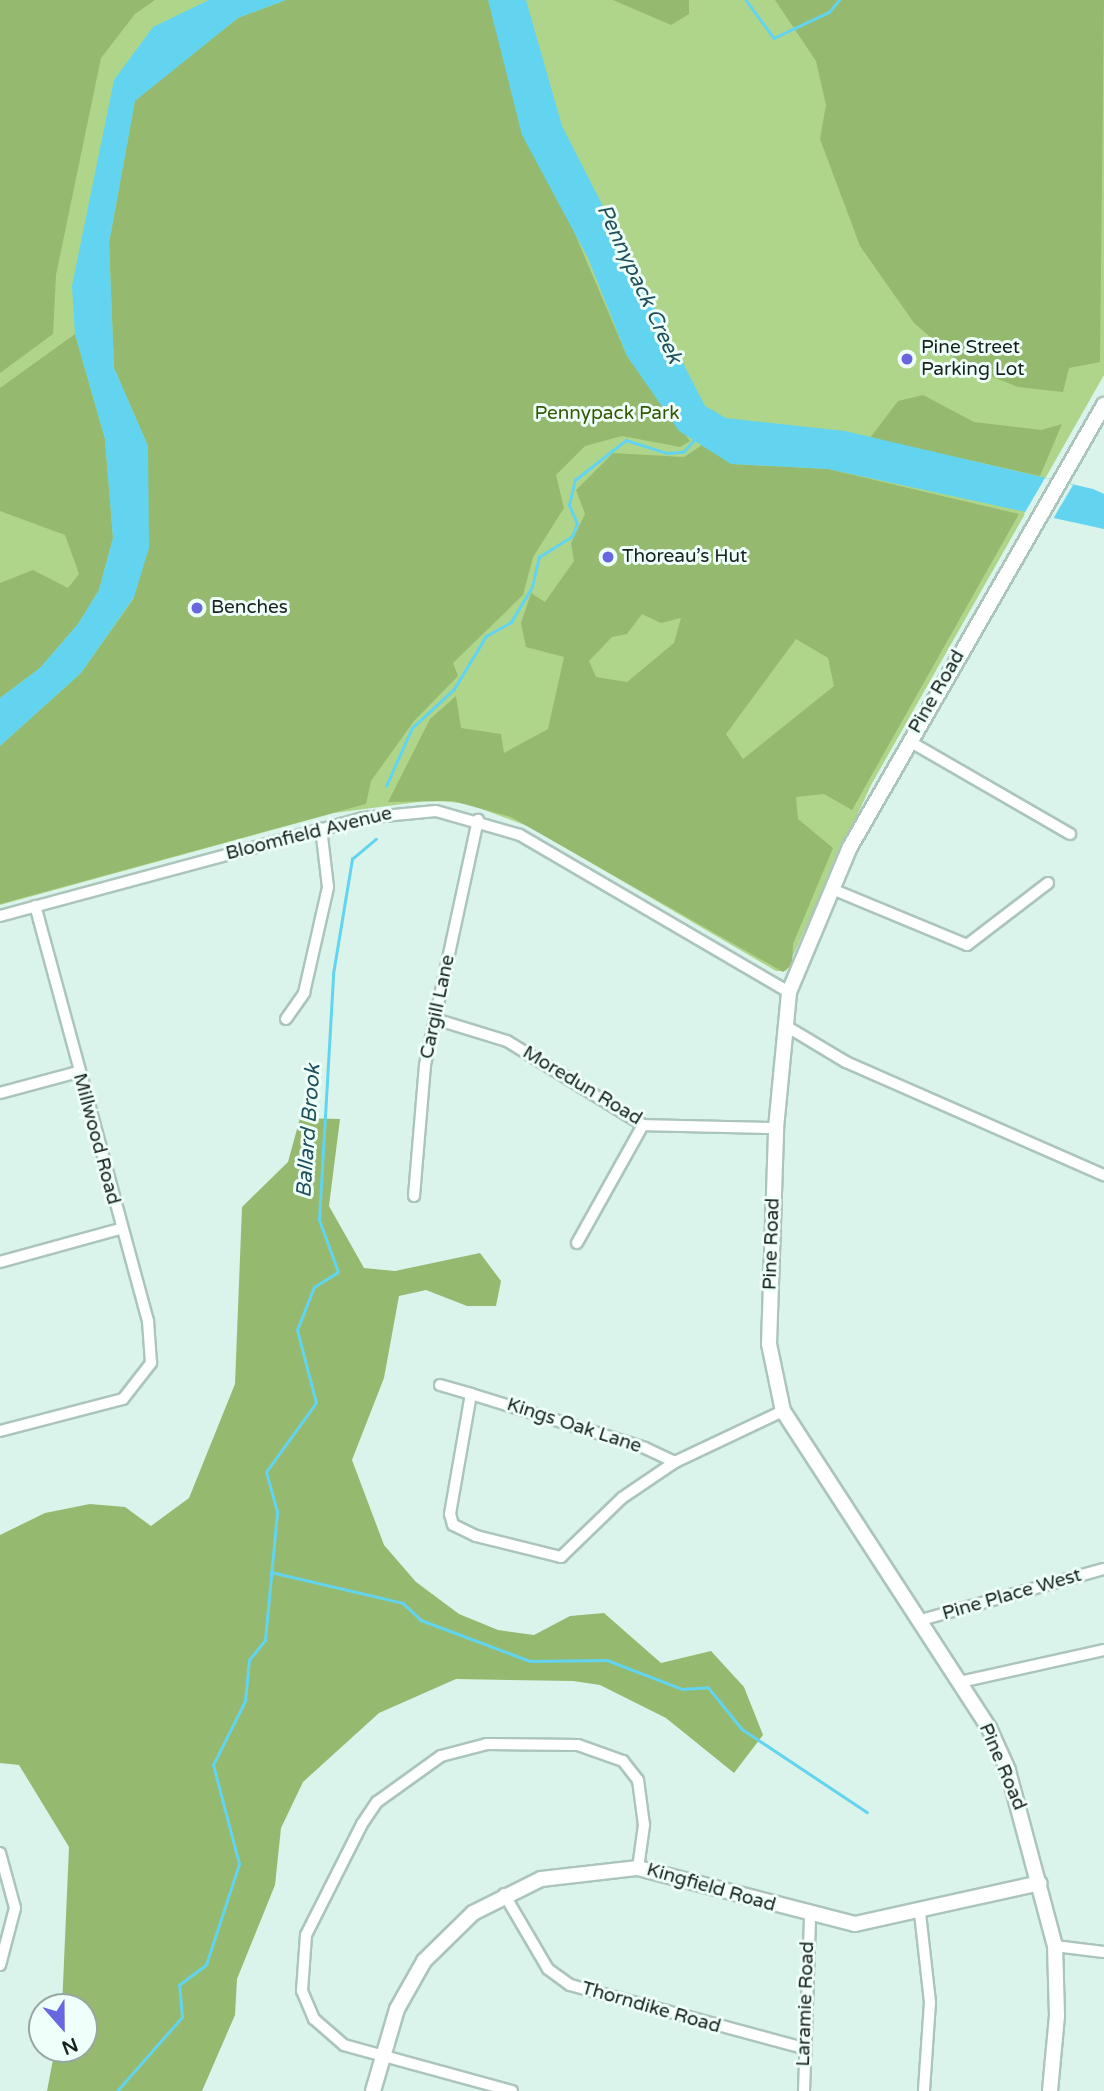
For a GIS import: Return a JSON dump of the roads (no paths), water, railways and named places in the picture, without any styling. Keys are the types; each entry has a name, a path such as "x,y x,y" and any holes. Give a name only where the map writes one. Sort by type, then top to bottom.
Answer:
{"street":[{"name":"Pine Road","path":"1050,2091 1058,2016 1055,1946 1008,1770 960,1682 783,1411 769,1344 776,1128 789,992 832,889 909,741 1104,405"},
{"path":"909,741 1070,834"},
{"name":"Bloomfield Avenue","path":"0,916 321,828 407,811 478,820 560,857 789,992"},
{"name":"Cargill Lane","path":"414,1196 435,1019 478,820"},
{"path":"286,1019 303,993 328,887 321,828"},
{"path":"832,889 967,945 1048,883"},
{"name":"Millwood Road","path":"0,1431 123,1399 149,1371 148,1321 120,1229 35,906"},
{"name":"Moredun Road","path":"435,1019 507,1041 643,1125 776,1128"},
{"path":"786,1026 846,1062 1104,1175"},
{"path":"0,1093 78,1072"},
{"path":"577,1243 643,1125"},
{"path":"0,1262 120,1229"},
{"name":"Kings Oak Lane","path":"440,1385 675,1462"},
{"name":"Kings Oak Lane","path":"471,1394 450,1514 453,1525 476,1536 561,1558 622,1498 675,1462 783,1411"},
{"name":"Pine Place West","path":"920,1620 1104,1569"},
{"path":"960,1682 1104,1650"},
{"path":"512,2091 344,2045 314,2019 300,1963 306,1935 362,1825 409,1775 441,1756 487,1744 602,1749 638,1780 644,1825 638,1868"},
{"path":"0,1853 15,1908 0,1965"},
{"name":"Kingfield Road","path":"373,2091 397,2009 424,1961 458,1926 504,1894 565,1873 638,1868 810,1916 855,1924 920,1913 1040,1883"},
{"name":"Thorndike Road","path":"504,1894 548,1969 570,1985 803,2048"},
{"path":"920,1913 930,2001 924,2091"},
{"name":"Laramie Road","path":"804,2091 803,2048 810,1916"},
{"path":"1055,1946 1104,1952"}],"water":[{"path":"209,0 286,0 238,18 135,101 109,243 114,368 148,446 149,548 134,597 81,673 0,746 0,698 40,668 78,624 99,590 113,538 105,439 75,334 72,286 114,80 153,27"},
{"name":"Pennypack Creek","path":"488,0 526,0 562,126 705,406 726,418 845,431 1093,489 1104,494 1104,529 828,469 731,464 679,431 627,356 588,258 522,135"}],"waterway":[{"path":"746,0 774,38 829,12 839,0"},
{"name":"Ballard Brook","path":"386,786 412,728 454,689 486,636 511,622 532,587 539,557 572,536 577,524 569,505 575,480 626,440 667,453 683,452 695,439"},
{"name":"Ballard Brook","path":"117,2091 182,2017 179,1985 206,1965 239,1864 213,1765 245,1701 249,1660 265,1640 277,1512 266,1472 316,1403 297,1330 314,1287 338,1272 319,1220 333,974 352,859 376,839"},
{"path":"271,1572 403,1603 421,1620 530,1661 607,1660 682,1689 708,1687 742,1729 867,1812"}],"place":[{"name":"Pine Street Parking Lot","path":"907,359"},
{"name":"Thoreau’s Hut","path":"608,557"},
{"name":"Benches","path":"197,608"}],"park label":[{"name":"Pennypack Park","path":"607,414"}]}
